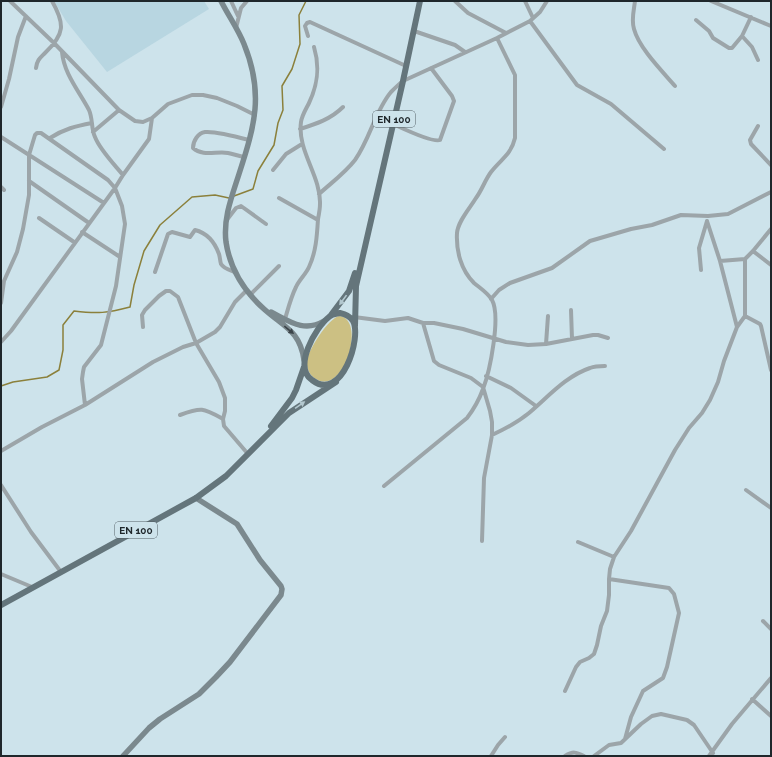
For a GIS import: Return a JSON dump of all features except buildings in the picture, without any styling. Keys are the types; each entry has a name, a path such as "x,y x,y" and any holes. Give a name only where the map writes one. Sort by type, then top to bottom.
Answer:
{"main road":[{"name":"EN 100","path":"1,604 196,498 226,476 297,407 322,392 341,377 348,362 354,340 356,286 420,1"},
{"name":"EN 100","path":"261,441 292,398 304,367 304,360 319,328 349,291 367,238"},
{"path":"328,318 340,313 346,314 353,321 355,326"},
{"path":"304,367 306,374 316,383 323,385 336,382"}],"street":[{"path":"10,1 55,44 119,110 135,121 143,122 152,118 168,104 192,95 217,98 255,115"},
{"path":"36,68 38,59 55,44 61,31 62,23 52,1"},
{"path":"220,1 244,43 252,65 255,87 255,115 225,223 229,258 235,272 250,295 294,334 302,348 304,360"},
{"path":"231,1 238,16"},
{"path":"236,28 241,8 247,1"},
{"path":"455,1 468,13 506,33"},
{"path":"525,1 532,19 576,84 611,104 664,149"},
{"path":"319,194 355,160 366,141 382,106 391,92 403,81 497,38 532,19 540,12 547,1"},
{"path":"635,1 633,24 636,35 649,56 675,86"},
{"path":"711,1 769,25 771,21"},
{"path":"1,107 18,37 26,16"},
{"path":"696,20 709,31 713,38 726,48 732,48 742,36 751,18"},
{"path":"308,36 305,26 310,22 406,66"},
{"path":"414,31 455,45 465,52"},
{"path":"742,36 752,47 758,60"},
{"path":"384,486 467,418 474,410 484,388 494,338 496,315 491,299 468,276 461,262 458,249 457,230 490,174 502,159 510,153 515,138 515,75 497,38"},
{"path":"285,319 296,287 309,268 318,233 320,204 319,194 310,163 302,144 300,129 302,116 313,95 318,76 317,59 314,47"},
{"path":"62,51 63,63 91,115 93,132 96,139 123,175"},
{"path":"392,124 430,139 440,140 454,101 452,96 431,68"},
{"path":"300,129 322,122 333,116 343,107"},
{"path":"93,132 119,110"},
{"path":"1,342 11,331 150,139 152,118"},
{"path":"50,138 72,127 92,123"},
{"path":"758,126 750,140 751,144 771,165"},
{"path":"244,157 228,153 212,154 197,151 193,148 193,144 197,136 206,132 249,140"},
{"path":"1,303 3,280 17,252 23,229 28,195 29,155 35,135 37,133 42,133 108,180 115,188 122,206 125,224 116,286 100,345 83,372 82,379 85,405"},
{"path":"1,137 104,203"},
{"path":"274,170 286,154 302,144"},
{"path":"29,180 89,223"},
{"path":"491,299 499,290 510,284 552,268 590,241 652,225 681,215 708,219 728,214 771,192"},
{"path":"279,198 318,220"},
{"path":"225,223 236,208 241,206 266,224"},
{"path":"38,218 74,242"},
{"path":"708,219 737,327"},
{"path":"701,270 699,248 708,219"},
{"path":"720,261 745,259 771,229"},
{"path":"155,272 170,232 190,237 195,230 212,240 217,248 221,264 225,268 235,272"},
{"path":"82,232 120,257"},
{"path":"753,251 771,266"},
{"path":"565,691 576,667 580,662 594,654 596,650 601,626 607,611 610,569 614,557 631,531 675,450 710,400 718,382 737,327 745,316 745,259"},
{"path":"250,295 279,266"},
{"path":"1,451 42,426 85,405 153,362 215,332 220,327 235,302 246,290"},
{"path":"143,327 142,315 159,296 166,291 170,291 178,298 196,342 219,382 225,398 225,412 223,419 224,426 248,454"},
{"path":"263,308 303,326 310,327 318,325 328,318"},
{"path":"571,310 572,339"},
{"path":"546,344 548,316"},
{"path":"745,316 761,326 771,370"},
{"path":"354,317 384,321 408,318 422,323 463,329 506,342 528,345 546,344 593,335 608,338"},
{"path":"422,323 434,360 439,365 471,378 484,388 490,410 492,435 484,478 482,541"},
{"path":"492,435 517,421 565,382 580,372 591,367 605,366"},
{"path":"486,376 511,388 536,406"},
{"path":"180,415 196,409 204,409 223,419"},
{"path":"1,485 31,532 61,572"},
{"path":"746,490 771,508"},
{"path":"122,756 149,728 160,719 199,694 216,677 230,662 268,613 280,595 282,589 260,560 237,524 196,498"},
{"path":"578,542 614,557"},
{"path":"1,574 32,587"},
{"path":"609,579 669,588 674,594 679,612 667,668 663,678 643,691 631,717 625,739"},
{"path":"763,621 771,629"},
{"path":"594,756 609,745 621,742 652,716 661,714 687,720 694,726 711,754 732,724 752,699 771,679"},
{"path":"752,699 771,716"},
{"path":"492,756 495,749 505,737"},
{"path":"565,756 572,752 577,752 584,756"}],"shaded area":[{"path":"54,1 204,1 209,9 107,72 66,21"},
{"path":"339,316 347,320 351,329 352,341 349,354 344,366 337,376 328,381 315,379 308,369 308,355 325,328"}],"waterway":[{"path":"234,196 253,189 258,171 274,145 278,123 283,110 282,86 292,69 300,44 299,15 306,1"},
{"path":"1,386 13,382 47,377 59,370 63,350 63,325 74,311 102,312 115,311 130,307 134,285 144,251 160,225 192,197 215,195 229,198"}]}
